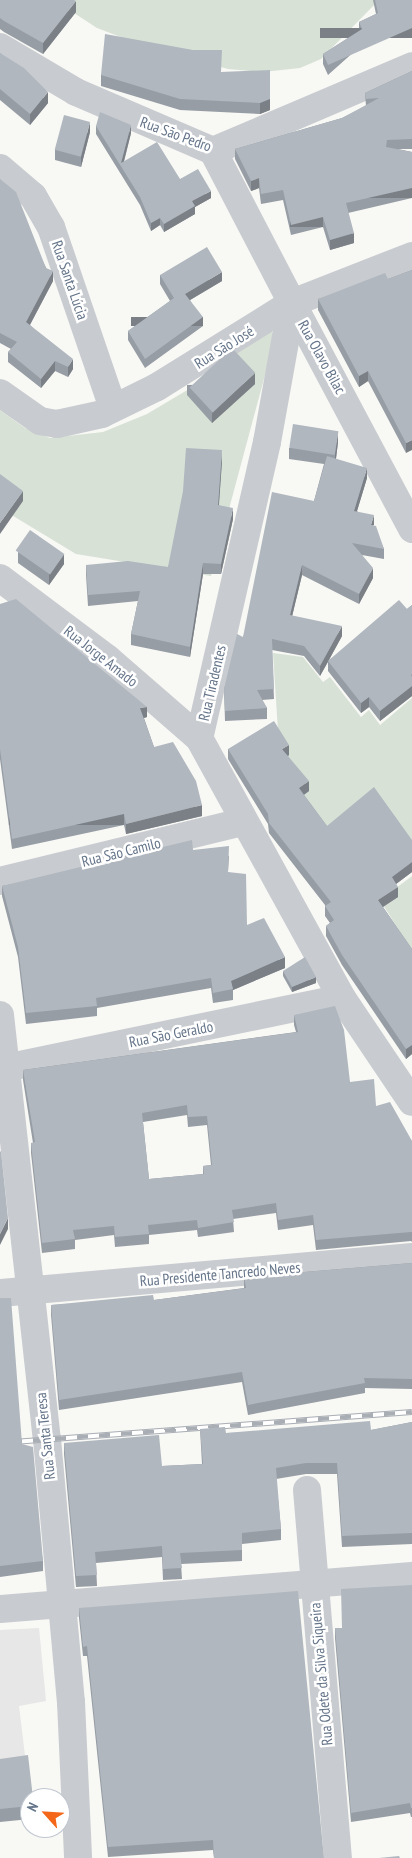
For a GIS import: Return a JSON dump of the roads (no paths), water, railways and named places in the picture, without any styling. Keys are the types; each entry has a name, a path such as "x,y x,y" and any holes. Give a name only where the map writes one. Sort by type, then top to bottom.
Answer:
{"street":[{"name":"Rua São Pedro","path":"0,47 76,92 214,151 412,66"},
{"path":"214,151 292,303"},
{"name":"Rua Santa Lúcia","path":"0,168 33,196 51,227 113,408"},
{"name":"Rua Olavo Bilac","path":"411,522 292,303 412,256"},
{"name":"Rua São José","path":"0,393 24,413 57,424 113,408 157,387 292,303"},
{"name":"Rua Tiradentes","path":"292,303 267,442 199,738 242,822 342,998 412,1102"},
{"name":"Rua Jorge Amado","path":"2,583 108,659 199,738"},
{"name":"Rua São Camilo","path":"0,881 242,822"},
{"name":"Rua São Geraldo","path":"2,1069 342,998"},
{"name":"Rua Santa Teresa","path":"0,1015 2,1069 47,1439 78,1858"},
{"name":"Rua Presidente Tancredo Neves","path":"0,1293 412,1257"},
{"name":"Rua Odete da Silva Siqueira","path":"307,1490 313,1587 338,1858"},
{"path":"0,1609 60,1602 313,1587 412,1576"}],"railway":[{"path":"0,1443 412,1412"}]}
